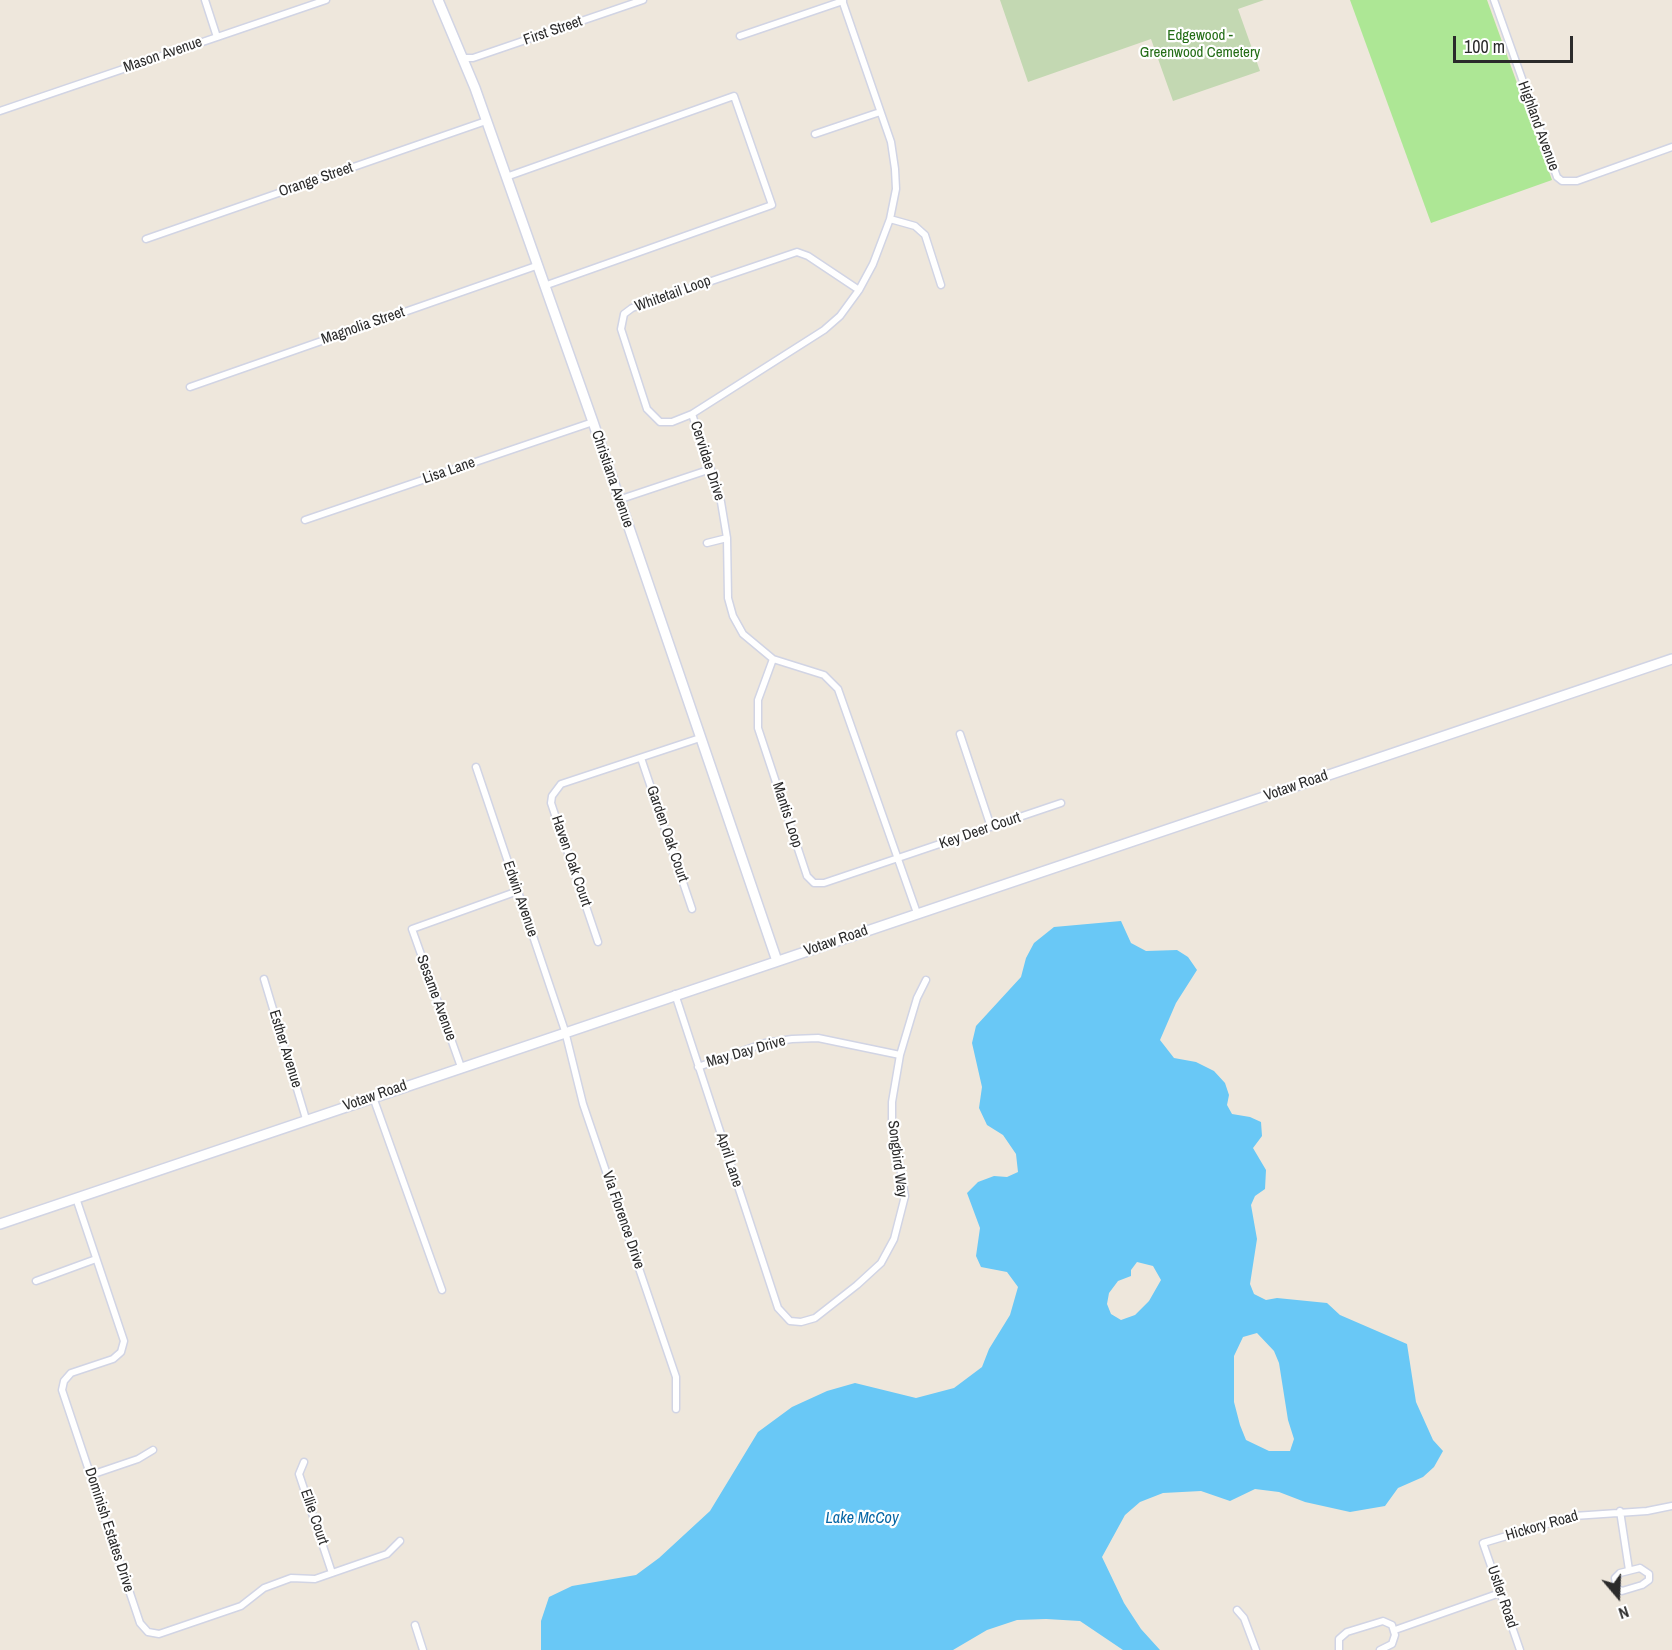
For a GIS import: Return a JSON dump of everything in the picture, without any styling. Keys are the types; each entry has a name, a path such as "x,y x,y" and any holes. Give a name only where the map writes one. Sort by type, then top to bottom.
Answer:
{"street":[{"path":"205,0 217,37"},
{"name":"Mason Avenue","path":"0,111 326,0"},
{"name":"Christiana Avenue","path":"438,0 506,177 777,961"},
{"name":"First Street","path":"462,58 473,58 643,0"},
{"name":"Highland Avenue","path":"1494,0 1553,170 1562,181 1577,181 1672,147"},
{"path":"740,36 842,1"},
{"name":"Cervidae Drive","path":"842,1 891,142 896,169 896,189 890,219 873,264 859,290 840,316 824,330 692,414 711,469 727,538 728,598 733,616 743,634 773,659 824,675 838,689 917,913"},
{"path":"506,177 734,96 772,205 543,286"},
{"path":"815,134 880,112"},
{"name":"Orange Street","path":"146,239 486,122"},
{"path":"890,219 915,226 925,235 940,285"},
{"name":"Whitetail Loop","path":"692,414 672,422 660,422 647,409 621,329 624,314 632,308 797,252 808,256 859,290"},
{"name":"Magnolia Street","path":"190,387 536,266"},
{"name":"Lisa Lane","path":"305,520 592,422"},
{"path":"618,500 711,469"},
{"path":"707,543 727,538"},
{"name":"Mantis Loop","path":"773,659 758,699 758,728 807,876 814,883 824,884 899,858"},
{"name":"Votaw Road","path":"0,1224 565,1031 1672,659"},
{"path":"960,734 991,827"},
{"name":"Haven Oak Court","path":"598,942 551,803 552,796 561,784 700,738"},
{"name":"Garden Oak Court","path":"641,758 692,909"},
{"name":"Edwin Avenue","path":"476,767 565,1031"},
{"name":"Key Deer Court","path":"899,858 1061,803"},
{"name":"Sesame Avenue","path":"461,1067 412,929 518,891"},
{"name":"Esther Avenue","path":"264,979 306,1119"},
{"name":"Songbird Way","path":"790,1321 801,1322 815,1318 841,1298 881,1263 894,1239 905,1196 892,1122 892,1102 900,1055 917,998 926,980"},
{"name":"April Lane","path":"675,994 778,1308 790,1321"},
{"name":"Via Florence Drive","path":"565,1031 583,1104 676,1377 676,1409"},
{"name":"May Day Drive","path":"698,1067 765,1043 792,1039 818,1038 900,1055"},
{"path":"373,1096 442,1290"},
{"name":"Dominish Estates Drive","path":"76,1198 124,1341 121,1352 113,1359 71,1373 64,1381 62,1390 140,1623 148,1632 159,1634 241,1606 264,1588 291,1578 315,1579 387,1554 400,1541"},
{"path":"36,1281 96,1259"},
{"path":"91,1475 138,1459 153,1450"},
{"name":"Ellie Court","path":"304,1462 299,1474 332,1573"},
{"name":"Hickory Road","path":"1484,1544 1574,1516 1620,1511 1647,1511 1672,1506"},
{"path":"1620,1511 1629,1570"},
{"name":"Ustler Road","path":"1484,1544 1520,1650"},
{"path":"1629,1570 1645,1570 1649,1580 1642,1586 1622,1591 1617,1588 1615,1578 1629,1570"},
{"path":"1395,1630 1500,1593"},
{"path":"1238,1610 1244,1618 1256,1650"},
{"path":"1339,1650 1338,1642 1342,1635 1361,1626 1383,1621 1395,1630"},
{"path":"415,1624 423,1650"},
{"path":"1380,1650 1392,1644 1395,1630"}],"green space":[{"name":"Edgewood - Greenwood Cemetery","path":"1000,0 1264,0 1238,9 1260,71 1173,101 1151,39 1028,82"},
{"path":"1350,0 1487,0 1552,180 1431,223"}],"water":[{"name":"Lake McCoy","path":"1121,921 1131,943 1146,951 1177,950 1188,957 1197,970 1176,1003 1160,1040 1174,1058 1196,1062 1214,1071 1225,1083 1229,1095 1227,1105 1232,1114 1250,1117 1261,1122 1262,1136 1253,1148 1266,1170 1265,1189 1255,1196 1251,1205 1257,1239 1250,1284 1254,1294 1266,1300 1277,1298 1327,1303 1340,1315 1407,1344 1416,1402 1433,1440 1443,1451 1434,1467 1423,1477 1398,1488 1385,1506 1350,1512 1305,1502 1279,1492 1255,1489 1230,1501 1201,1491 1163,1493 1140,1502 1125,1515 1102,1557 1124,1603 1141,1629 1160,1650 1123,1650 1080,1621 1046,1619 1017,1620 987,1630 953,1650 541,1650 541,1621 549,1597 572,1586 636,1575 659,1558 710,1511 758,1432 792,1407 827,1391 855,1383 916,1398 954,1388 982,1367 989,1349 1010,1315 1018,1287 1007,1272 981,1267 976,1256 980,1228 967,1193 978,1182 994,1176 1007,1177 1018,1172 1016,1154 1003,1135 987,1125 979,1108 982,1087 972,1043 976,1026 1021,977 1026,958 1034,943 1054,927","holes":["1137,1262 1153,1266 1161,1280 1149,1301 1135,1315 1121,1320 1111,1314 1107,1304 1109,1293 1118,1281 1131,1276 1131,1270","1257,1333 1274,1351 1279,1363 1288,1420 1294,1439 1290,1451 1269,1451 1246,1440 1240,1425 1234,1402 1234,1356 1243,1337"]}]}
